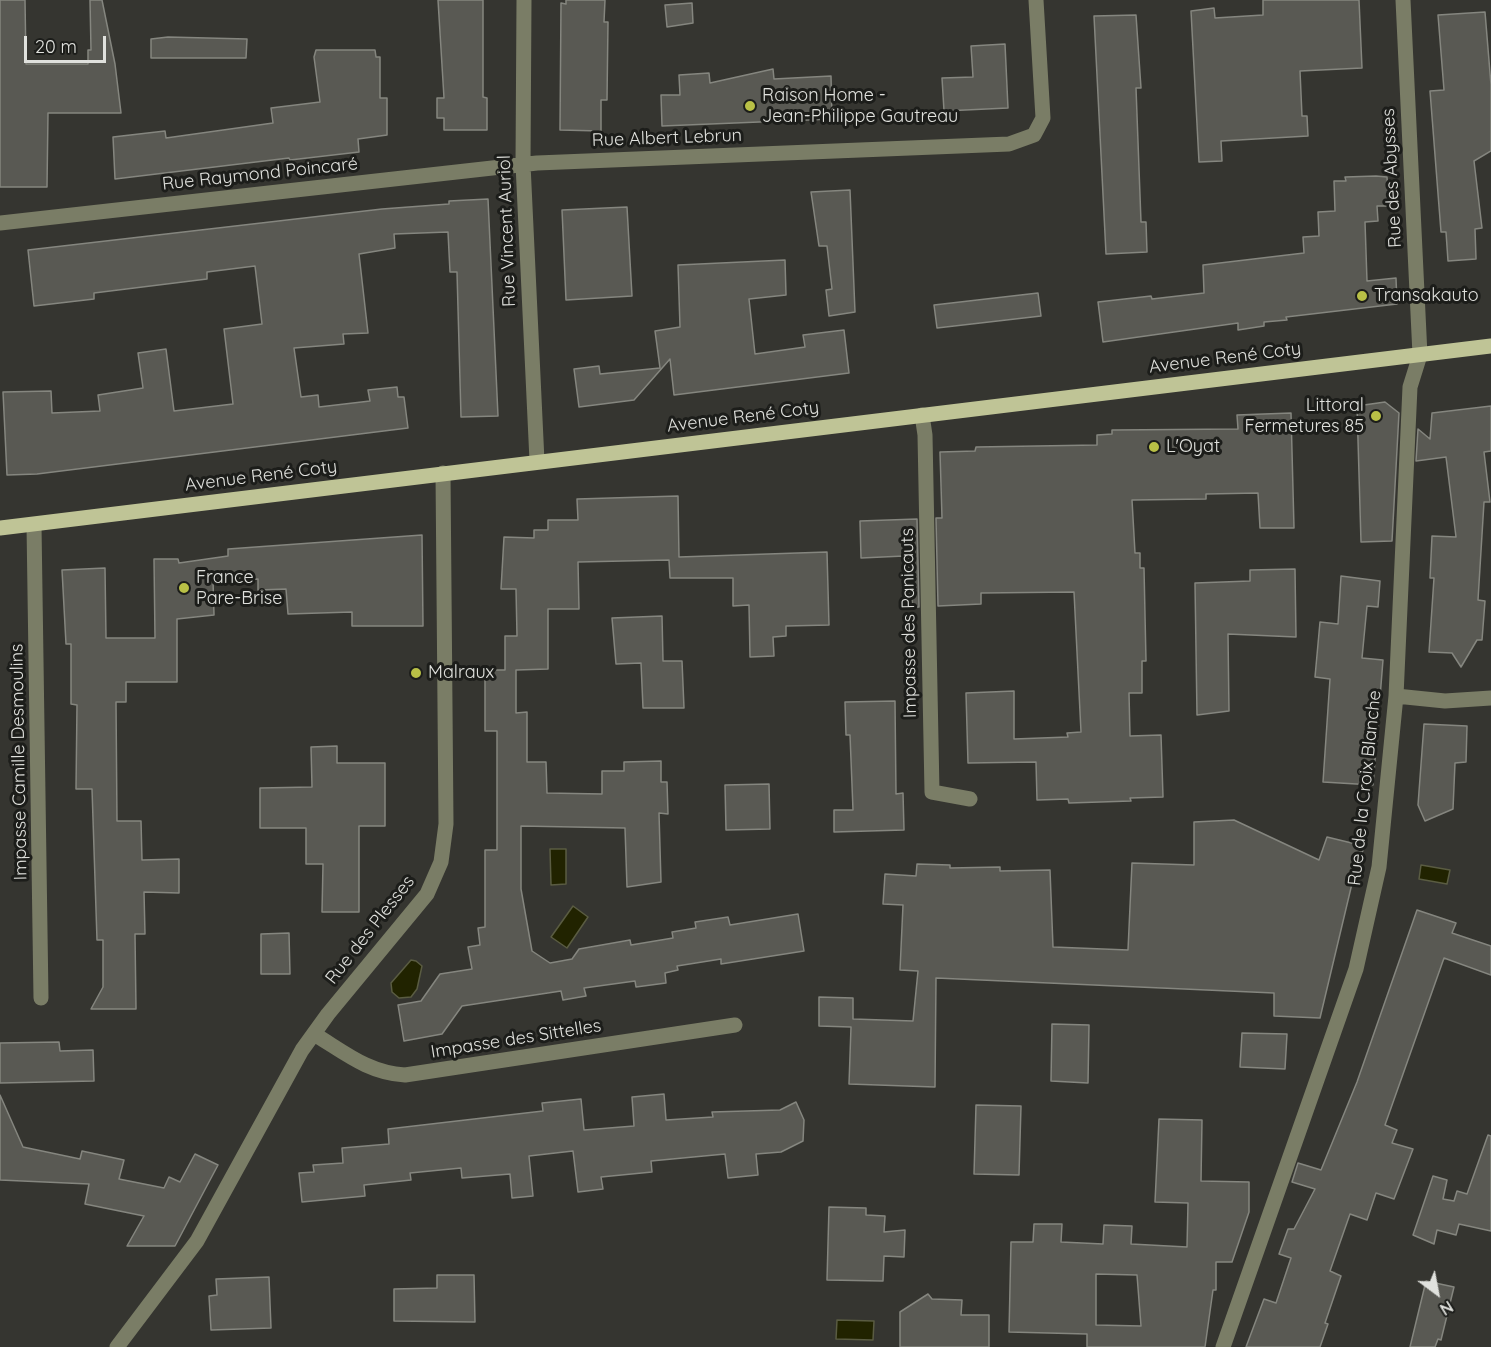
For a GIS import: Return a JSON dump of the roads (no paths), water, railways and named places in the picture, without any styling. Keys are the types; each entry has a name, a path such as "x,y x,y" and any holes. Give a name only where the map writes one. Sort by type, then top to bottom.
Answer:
{"main road":[{"name":"Avenue René Coty","path":"0,528 1491,346"}],"street":[{"name":"Rue Vincent Auriol","path":"524,0 523,164 537,461"},
{"name":"Rue Albert Lebrun","path":"523,164 1009,144 1034,135 1042,118 1036,0"},
{"name":"Rue des Abysses","path":"1403,0 1420,355"},
{"name":"Rue Raymond Poincaré","path":"0,223 523,164"},
{"name":"Rue de la Croix Blanche","path":"1223,1347 1356,969 1379,867 1396,696 1410,387 1420,355"},
{"name":"Impasse des Panicauts","path":"922,415 925,435 932,792 970,799"},
{"name":"Rue des Plesses","path":"117,1347 197,1240 314,1034 427,894 441,862 446,824 443,473"},
{"name":"Impasse Camille Desmoulins","path":"34,525 41,998"},
{"path":"1396,696 1445,701 1491,698"},
{"name":"Impasse des Sittelles","path":"314,1034 383,1074 405,1076 735,1025"}],"place":[{"name":"Raison Home - Jean-Philippe Gautreau","path":"750,106"},
{"name":"Transakauto","path":"1362,296"},
{"name":"Littoral Fermetures 85","path":"1376,416"},
{"name":"L'Oyat","path":"1154,447"},
{"name":"France Pare-Brise","path":"184,588"},
{"name":"Malraux","path":"416,673"}]}
